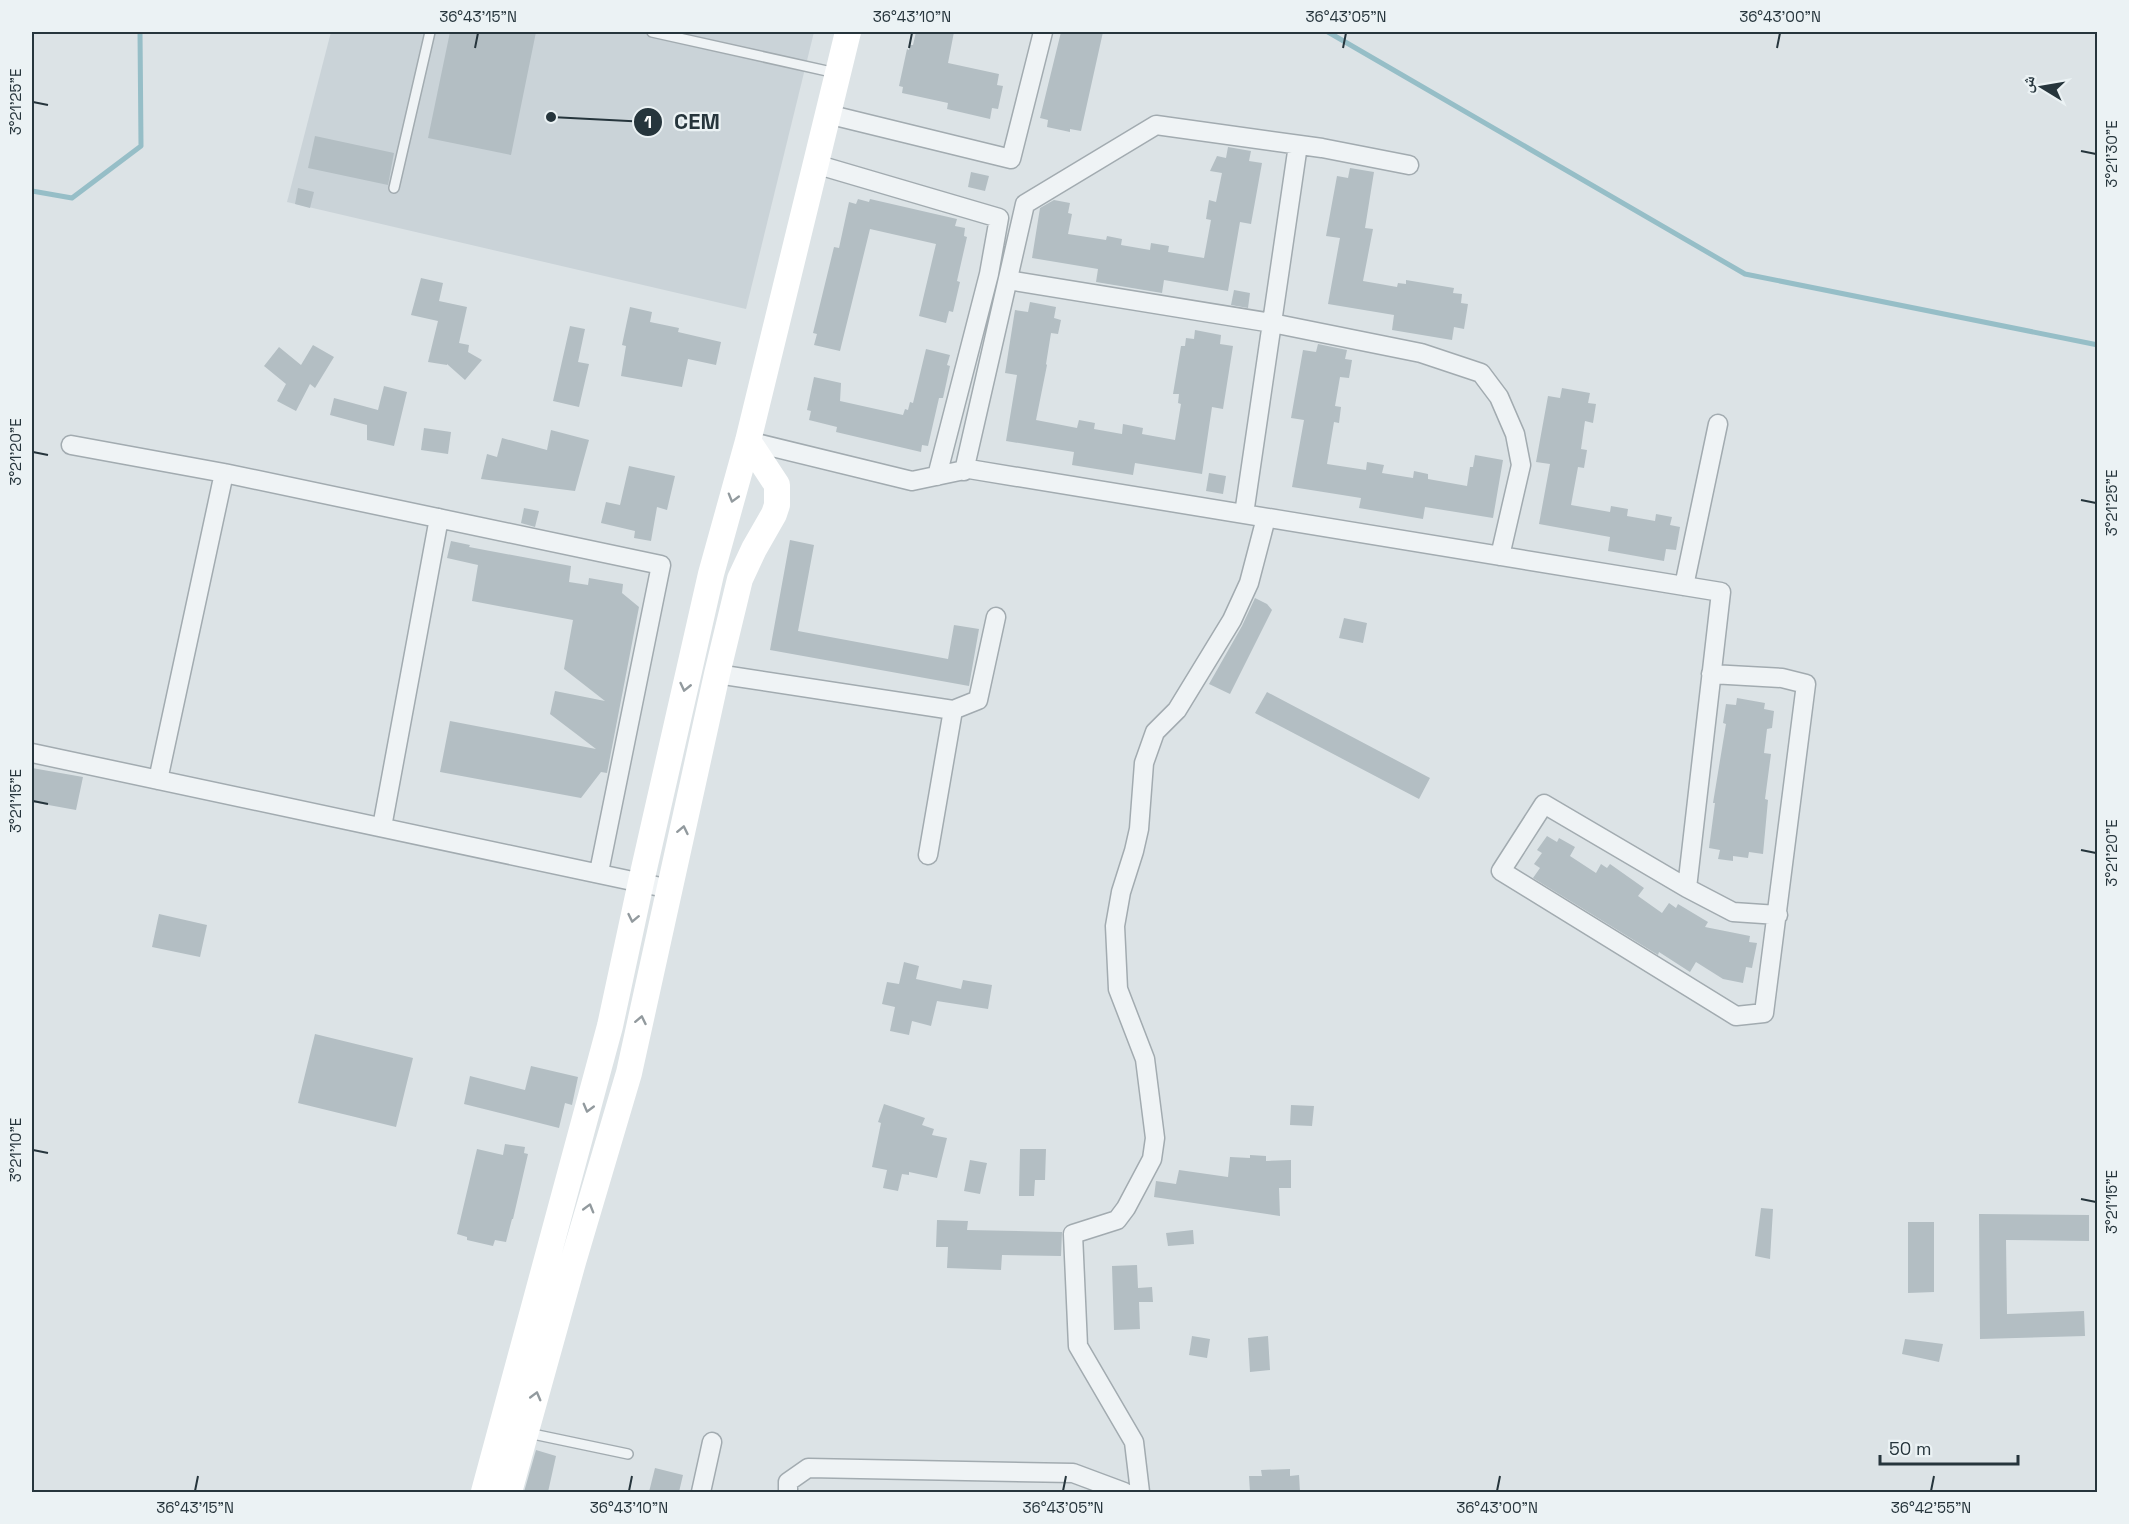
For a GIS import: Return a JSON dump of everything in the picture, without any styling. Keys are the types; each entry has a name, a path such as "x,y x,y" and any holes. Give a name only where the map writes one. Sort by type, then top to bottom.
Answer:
{"street":[{"path":"484,1492 610,1026 640,882 711,574 748,441 848,32"},
{"path":"827,114 1011,159 1043,32"},
{"path":"964,471 1025,204 1156,125 1298,145 1409,165"},
{"path":"1244,514 1298,145"},
{"path":"815,164 999,218 989,274 937,476"},
{"path":"1008,280 1272,323 1421,353 1481,373 1499,397 1515,434 1521,465 1500,556"},
{"path":"1684,586 1718,424"},
{"path":"748,441 912,481 964,471 980,471 1721,592 1687,888"},
{"path":"509,1492 629,1073 740,579 777,505 777,484 748,441"},
{"path":"71,445 224,473 660,565 599,872"},
{"path":"158,780 224,473"},
{"path":"381,827 439,518"},
{"path":"1140,1492 1134,1442 1078,1346 1073,1234 1117,1220 1126,1208 1152,1159 1155,1138 1145,1059 1118,989 1115,926 1121,892 1134,851 1138,829 1144,763 1155,732 1177,710 1232,620 1250,583 1266,518"},
{"path":"717,674 953,710 978,700 996,617"},
{"path":"1711,674 1782,678 1806,684 1778,915 1764,1013 1736,1016 1501,871 1544,804 1732,912 1778,915"},
{"path":"928,855 953,710"},
{"path":"32,753 599,872 670,889"},
{"path":"701,1492 712,1442"},
{"path":"788,1492 788,1482 808,1468 1073,1473 1124,1492"}],"lane":[{"path":"394,188 430,32"},
{"path":"652,32 838,74"},
{"path":"526,1432 628,1454"}],"shaded area":[{"path":"331,32 814,32 746,309 287,202"}],"building":[{"path":"450,32 536,32 511,155 428,138"},
{"path":"916,32 954,32 948,63 999,74 997,85 1003,86 998,109 992,108 990,119 947,109 948,103 902,93 903,87 899,86 907,49 909,50 910,45 913,45"},
{"path":"1061,32 1103,32 1081,131 1070,129 1070,132 1047,127 1048,120 1040,118"},
{"path":"315,136 394,153 388,185 308,168"},
{"path":"1228,147 1251,151 1249,161 1262,163 1251,224 1240,222 1228,291 1164,280 1162,293 1096,282 1098,269 1032,258 1040,208 1054,200 1070,203 1068,213 1072,214 1068,234 1106,240 1107,236 1122,239 1121,245 1150,250 1151,243 1169,246 1168,252 1204,258 1211,220 1206,219 1209,200 1216,202 1222,173 1210,171 1217,156 1226,158"},
{"path":"1350,168 1374,172 1365,228 1373,229 1363,281 1397,287 1398,283 1406,284 1406,280 1454,288 1453,293 1462,294 1461,303 1468,304 1464,329 1454,327 1452,340 1392,330 1394,315 1328,304 1340,238 1326,236 1337,176 1348,178"},
{"path":"971,172 989,176 985,191 968,187"},
{"path":"298,188 314,192 310,208 295,204"},
{"path":"858,199 869,202 870,199 957,219 955,226 965,228 964,236 967,237 953,312 949,311 946,323 919,316 936,244 870,229 840,351 814,345 817,334 813,333 834,247 839,248 849,202 856,204"},
{"path":"421,278 443,283 439,301 467,307 459,343 469,345 468,352 482,360 465,380 447,364 428,362 438,321 411,315"},
{"path":"1234,290 1250,293 1248,308 1231,305"},
{"path":"1030,302 1056,307 1054,318 1061,320 1058,334 1051,333 1036,420 1077,428 1079,420 1095,423 1094,429 1122,434 1123,424 1143,428 1142,434 1175,440 1181,404 1178,403 1179,394 1173,394 1181,346 1185,346 1186,338 1194,339 1195,330 1221,335 1220,344 1233,346 1223,409 1212,407 1202,474 1135,463 1133,475 1072,465 1074,452 1006,441 1017,375 1005,373 1015,310 1028,312"},
{"path":"630,307 652,312 650,322 679,328 678,332 721,342 716,365 688,359 682,387 621,376 626,346 622,345"},
{"path":"570,326 585,329 578,362 589,364 579,407 553,401"},
{"path":"1318,344 1347,350 1345,359 1352,360 1349,378 1340,377 1335,406 1341,407 1339,423 1334,422 1327,464 1366,470 1367,462 1384,465 1382,473 1413,478 1414,471 1428,474 1428,479 1467,486 1470,467 1473,467 1475,455 1503,460 1493,518 1425,507 1423,519 1359,508 1361,498 1292,487 1304,420 1291,418 1303,350 1316,352"},
{"path":"313,345 334,357 315,388 310,384 296,411 277,401 286,384 264,366 279,347 301,365"},
{"path":"926,349 950,355 947,365 950,366 943,398 939,398 928,446 922,445 921,452 836,432 837,427 809,420 811,411 807,410 814,377 841,383 840,401 903,415 905,409 908,410 910,402 913,403"},
{"path":"384,386 407,392 394,446 367,440 367,425 330,415 334,398 378,410"},
{"path":"1562,388 1590,393 1588,403 1596,404 1593,423 1585,421 1581,449 1587,450 1584,468 1578,467 1571,505 1610,512 1611,506 1628,509 1627,516 1655,521 1656,514 1672,517 1670,525 1680,527 1676,550 1666,549 1664,561 1608,551 1610,537 1539,524 1550,464 1536,462 1548,396 1560,398"},
{"path":"424,428 451,432 448,454 421,450"},
{"path":"551,430 589,440 575,491 481,479 487,454 497,457 502,438 547,450"},
{"path":"629,466 675,476 667,510 657,507 651,541 634,538 635,531 601,523 606,502 620,505"},
{"path":"1209,473 1226,476 1223,494 1206,491"},
{"path":"524,508 539,511 535,527 521,523"},
{"path":"790,540 814,545 798,631 948,659 954,625 979,629 969,686 770,650"},
{"path":"451,541 470,545 469,547 571,566 569,582 588,585 589,578 623,584 622,593 639,607 607,773 601,772 581,798 440,772 450,721 596,749 550,714 555,691 605,701 564,669 573,620 472,601 478,565 447,558"},
{"path":"1255,598 1267,604 1272,610 1230,694 1209,684"},
{"path":"1344,618 1367,623 1363,643 1339,638"},
{"path":"1267,692 1430,778 1419,799 1255,713"},
{"path":"1737,698 1765,703 1764,709 1774,711 1772,728 1767,729 1764,753 1771,754 1765,799 1768,800 1763,854 1749,852 1748,858 1733,856 1733,861 1718,859 1720,850 1709,848 1715,803 1713,803 1726,724 1723,723 1726,704 1736,705"},
{"path":"32,768 83,777 76,810 32,802"},
{"path":"1547,836 1557,842 1559,838 1575,847 1570,856 1596,873 1601,864 1607,868 1610,864 1644,888 1638,896 1662,913 1669,903 1676,908 1678,904 1708,922 1705,927 1750,936 1749,942 1757,943 1752,968 1746,967 1743,983 1723,979 1696,962 1690,972 1659,952 1658,955 1533,878 1540,868 1534,864 1542,853 1537,850"},
{"path":"159,914 207,925 200,957 152,947"},
{"path":"904,962 919,966 916,979 961,989 963,980 992,985 988,1009 937,1001 931,1026 912,1021 909,1035 890,1031 895,1007 882,1004 887,982 899,984"},
{"path":"315,1034 413,1058 396,1127 298,1103"},
{"path":"531,1066 578,1077 572,1105 565,1103 559,1128 464,1104 470,1076 525,1090"},
{"path":"884,1104 925,1118 922,1125 934,1129 932,1135 947,1138 937,1178 909,1172 909,1175 902,1174 898,1191 883,1188 887,1170 872,1167 881,1123 878,1122"},
{"path":"1291,1105 1314,1106 1312,1126 1290,1125"},
{"path":"505,1144 525,1147 524,1153 528,1154 506,1242 495,1240 493,1246 467,1240 467,1237 457,1234 477,1149 503,1155"},
{"path":"1020,1149 1046,1149 1045,1180 1035,1180 1034,1196 1019,1196"},
{"path":"1250,1155 1266,1156 1266,1161 1291,1160 1291,1188 1279,1188 1280,1216 1154,1197 1156,1181 1176,1184 1179,1170 1228,1177 1230,1157 1250,1158"},
{"path":"970,1160 987,1163 980,1194 964,1191"},
{"path":"1761,1208 1773,1209 1770,1259 1755,1256"},
{"path":"1979,1214 2089,1215 2089,1241 2006,1240 2007,1314 2084,1311 2085,1336 1980,1339"},
{"path":"937,1220 968,1221 967,1230 1062,1232 1061,1256 1002,1255 1001,1270 947,1268 948,1247 936,1247"},
{"path":"1908,1222 1934,1222 1934,1292 1908,1293"},
{"path":"1193,1230 1194,1244 1168,1246 1166,1233"},
{"path":"1137,1265 1138,1288 1152,1287 1153,1302 1139,1302 1140,1329 1114,1330 1112,1266"},
{"path":"1192,1336 1210,1339 1207,1358 1189,1355"},
{"path":"1268,1336 1270,1370 1250,1372 1248,1338"},
{"path":"1905,1339 1943,1344 1939,1362 1902,1354"},
{"path":"536,1450 556,1456 548,1492 524,1492"},
{"path":"655,1468 683,1475 679,1492 649,1492"},
{"path":"1290,1469 1290,1476 1299,1475 1300,1492 1250,1492 1249,1476 1262,1476 1261,1470"}],"waterway":[{"path":"32,191 72,198 141,146 140,32"},
{"path":"1328,32 1745,274 2098,345"}],"place":[{"name":"CEM","path":"551,117"}]}
